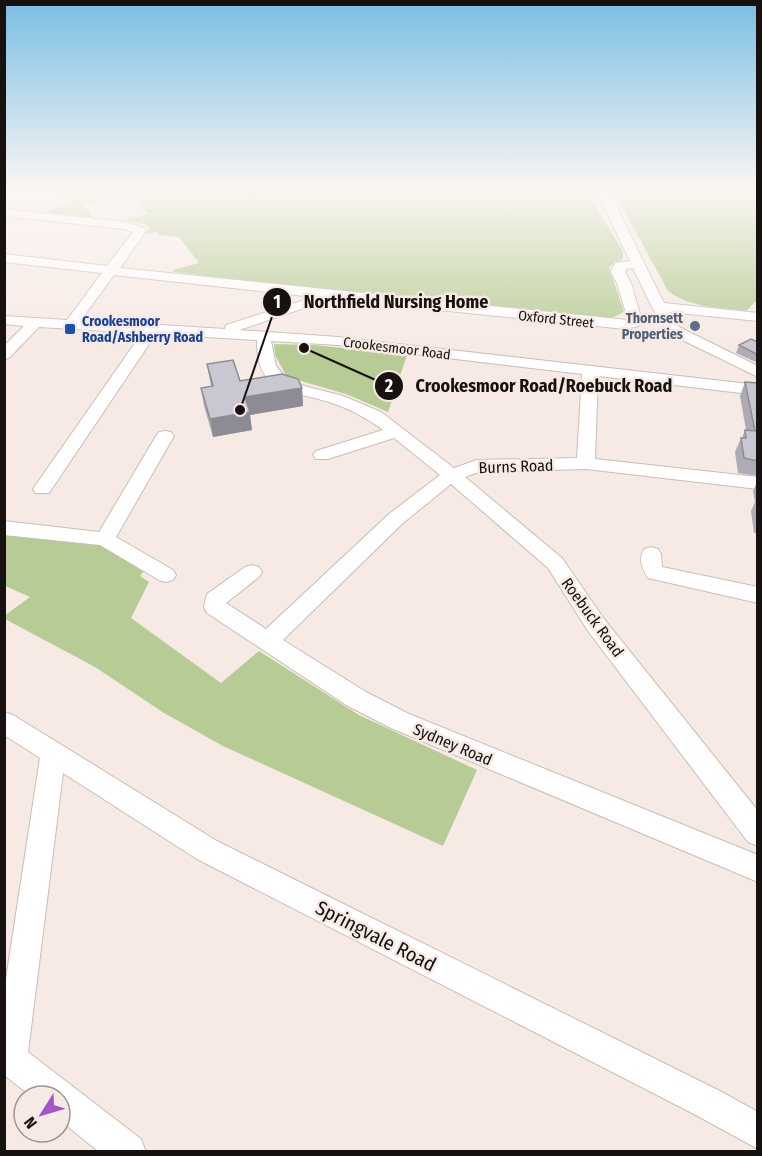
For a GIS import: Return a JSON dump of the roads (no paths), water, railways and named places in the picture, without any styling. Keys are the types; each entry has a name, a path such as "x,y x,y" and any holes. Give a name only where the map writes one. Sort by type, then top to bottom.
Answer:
{"street":[{"path":"71,324 131,244"},
{"path":"629,244 659,307 673,330 681,336 758,372"},
{"name":"Oxford Street","path":"4,258 332,296 625,325 635,321 624,283 618,272 620,266 639,263"},
{"path":"231,328 332,296"},
{"path":"659,307 758,317"},
{"name":"Crookesmoor Road","path":"4,320 338,342 758,390"},
{"path":"4,355 35,322"},
{"path":"42,489 108,396 151,330"},
{"name":"Roebuck Road","path":"264,337 268,366 274,378 283,385 356,406 397,431 555,563 596,625 758,833"},
{"path":"586,463 590,371"},
{"path":"322,455 397,431"},
{"path":"105,539 165,436"},
{"name":"Burns Road","path":"268,641 401,514 452,475 464,469 477,466 586,463 758,483"},
{"path":"4,528 105,539 166,575"},
{"path":"651,554 652,568 655,573 758,595"},
{"name":"Sydney Road","path":"252,572 215,600 214,605 357,699 400,721 758,870"},
{"name":"Springvale Road","path":"4,722 207,850 706,1102 758,1132"},
{"path":"42,1084 8,1057 53,755"},
{"path":"72,1107 128,1152"}],"place":[{"name":"Thornsett Properties","path":"695,326"},
{"name":"Crookesmoor Road/Ashberry Road","path":"70,329"},
{"name":"Crookesmoor Road/Roebuck Road","path":"304,348"},
{"name":"Northfield Nursing Home","path":"240,410"}]}
